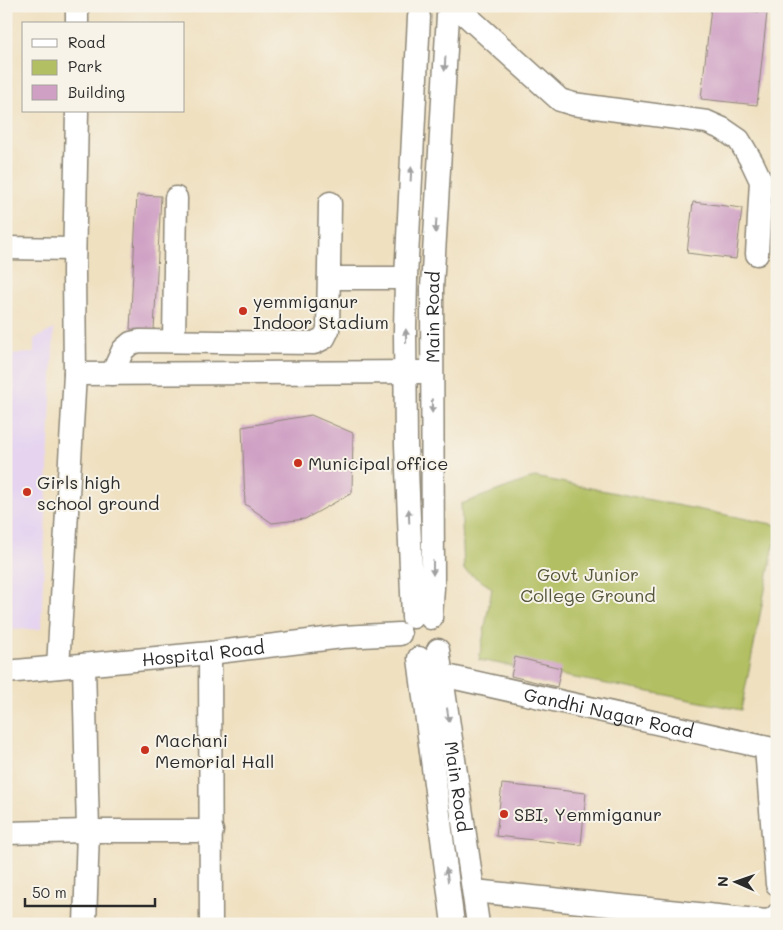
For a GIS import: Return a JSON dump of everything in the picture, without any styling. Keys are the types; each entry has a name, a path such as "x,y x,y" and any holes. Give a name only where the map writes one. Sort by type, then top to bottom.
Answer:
{"street":[{"path":"77,22 78,6"},
{"path":"413,11 430,19 442,18 455,10 560,100 572,104 707,122 723,129 738,140 761,181 757,254"},
{"name":"Main Road","path":"415,623 437,622 441,628 441,643 429,654 412,656 403,648 400,641 415,623 433,587 432,288 455,10"},
{"name":"Main Road","path":"413,11 406,330 407,454 415,623"},
{"path":"58,667 74,374 77,112"},
{"path":"174,342 176,198"},
{"path":"112,374 123,350 131,343 140,341 314,343 324,338 328,330 330,203"},
{"path":"6,248 74,249"},
{"path":"329,278 406,278"},
{"path":"74,374 432,372"},
{"name":"Hospital Road","path":"6,672 210,653 342,637 415,623"},
{"path":"210,653 211,924"},
{"name":"Main Road","path":"429,654 442,675 478,924"},
{"name":"Main Road","path":"429,654 453,924"},
{"path":"84,665 88,831 85,924"},
{"name":"Gandhi Nagar Road","path":"442,675 771,749"},
{"path":"771,749 777,884"},
{"path":"6,833 212,831"},
{"path":"474,891 766,921 773,919 777,914"}],"shaded area":[{"name":"Girls high school ground","path":"54,329 41,629 6,630 6,354 34,353 34,339"}],"green space":[{"name":"Govt Junior College Ground","path":"535,477 777,525 741,710 479,660 492,588 464,570 461,504"}],"building":[{"path":"711,7 767,13 757,105 701,99"},
{"path":"137,195 161,196 154,330 130,329"},
{"path":"693,202 742,208 736,259 687,253"},
{"name":"Municipal office","path":"311,415 353,433 352,493 305,519 272,523 245,504 242,427"},
{"path":"515,657 561,668 557,687 511,676"},
{"path":"502,784 586,793 581,845 496,836"}],"place":[{"name":"yemmiganur Indoor Stadium","path":"243,311"},
{"name":"Municipal office","path":"298,463"},
{"name":"Girls high school ground","path":"27,492"},
{"name":"Machani Memorial Hall","path":"145,750"},
{"name":"SBI, Yemmiganur","path":"504,814"}]}
